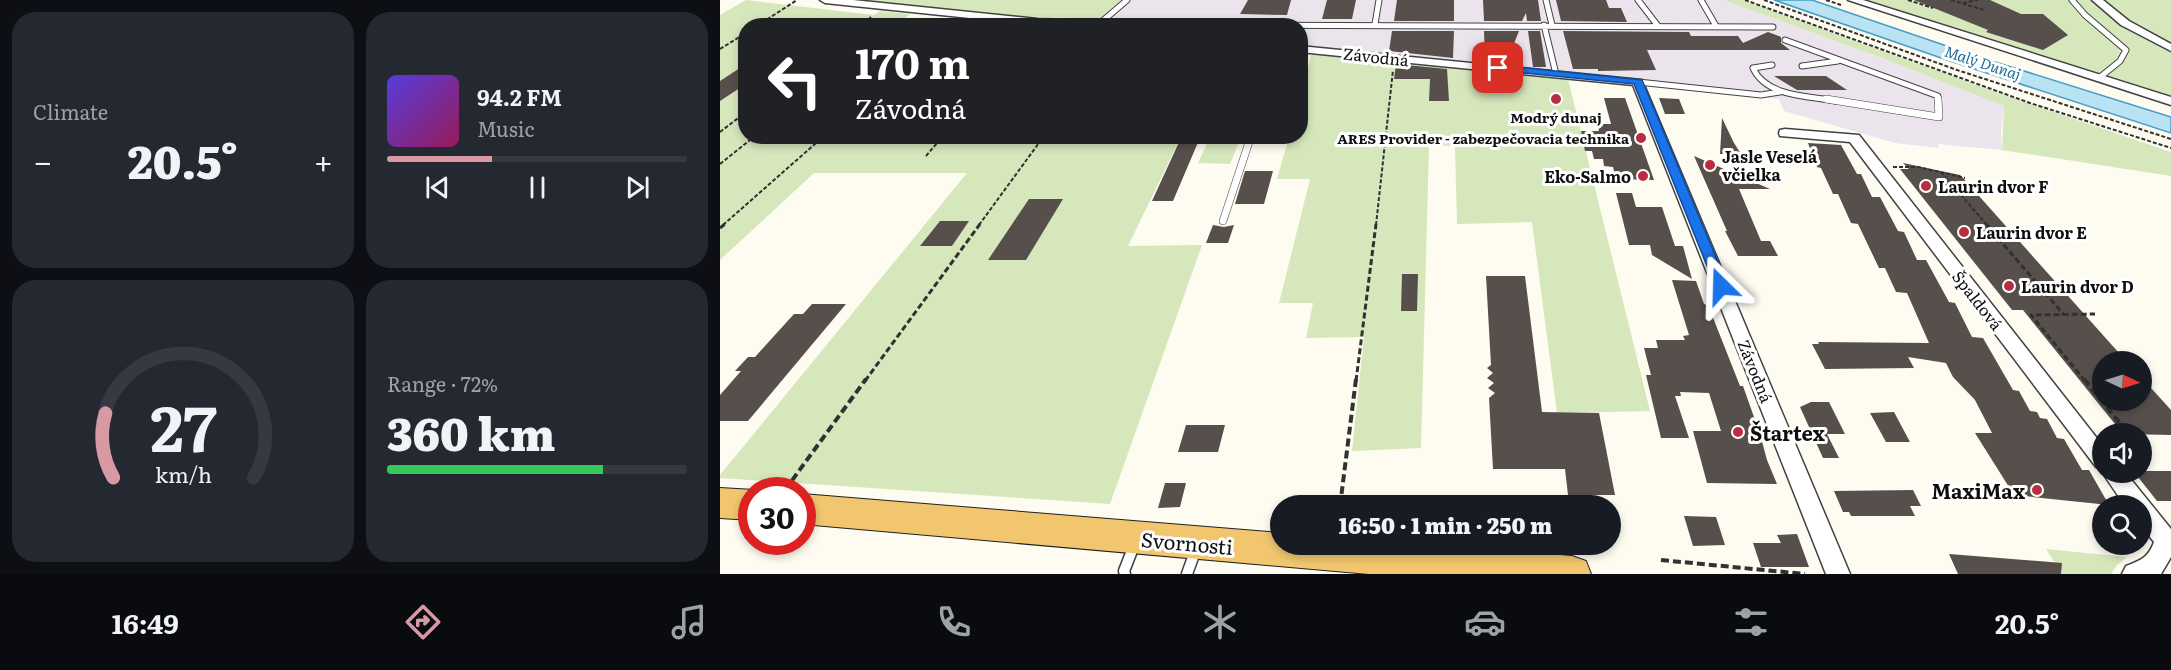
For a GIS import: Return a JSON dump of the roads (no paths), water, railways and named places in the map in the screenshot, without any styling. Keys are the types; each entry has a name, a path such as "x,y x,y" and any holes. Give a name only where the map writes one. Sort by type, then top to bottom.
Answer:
{"main road":[{"path":"720,503 738,504"},
{"name":"Svornosti","path":"816,511 1137,537 1192,558 1572,574"}],"street":[{"path":"825,0 999,18"},
{"path":"1853,0 2171,101"},
{"path":"2097,0 2125,23 2171,48"},
{"name":"Závodná","path":"1308,49 1638,82 1838,574"},
{"name":"Špaldová","path":"1785,134 1854,138 2092,447"},
{"path":"2120,483 2130,495"},
{"path":"2134,574 2149,571 2158,562 2168,543 2152,523"}],"lane":[{"path":"1106,18 1127,0"},
{"path":"1375,24 1379,0"},
{"path":"1546,0 1552,25"},
{"path":"1638,0 1658,26"},
{"path":"1701,0 1716,26"},
{"path":"2072,0 2085,15 2126,50 2120,62 2099,78"},
{"path":"1308,25 1773,27"},
{"path":"1544,25 1556,74"},
{"path":"1638,82 1761,95 1780,92 1939,117 1938,96 1785,40"},
{"path":"1802,66 1842,61"},
{"path":"1772,65 1753,68 1757,77 1780,92"},
{"path":"1223,221 1248,144"},
{"path":"1125,574 1124,571 1137,537"}],"water":[{"name":"Malý Dunaj","path":"1774,0 1812,0 1976,56 2171,117 2171,133 1947,60"}],"place":[{"name":"Modrý dunaj","path":"1556,99"},
{"name":"ARES Provider - zabezpečovacia technika","path":"1641,138"},
{"name":"Jasle Veselá včielka","path":"1710,165"},
{"name":"Eko-Salmo","path":"1643,176"},
{"name":"Laurin dvor F","path":"1926,186"},
{"name":"Laurin dvor E","path":"1964,232"},
{"name":"Laurin dvor D","path":"2009,286"},
{"name":"Štartex","path":"1738,432"},
{"name":"MaxiMax","path":"2037,490"}]}
